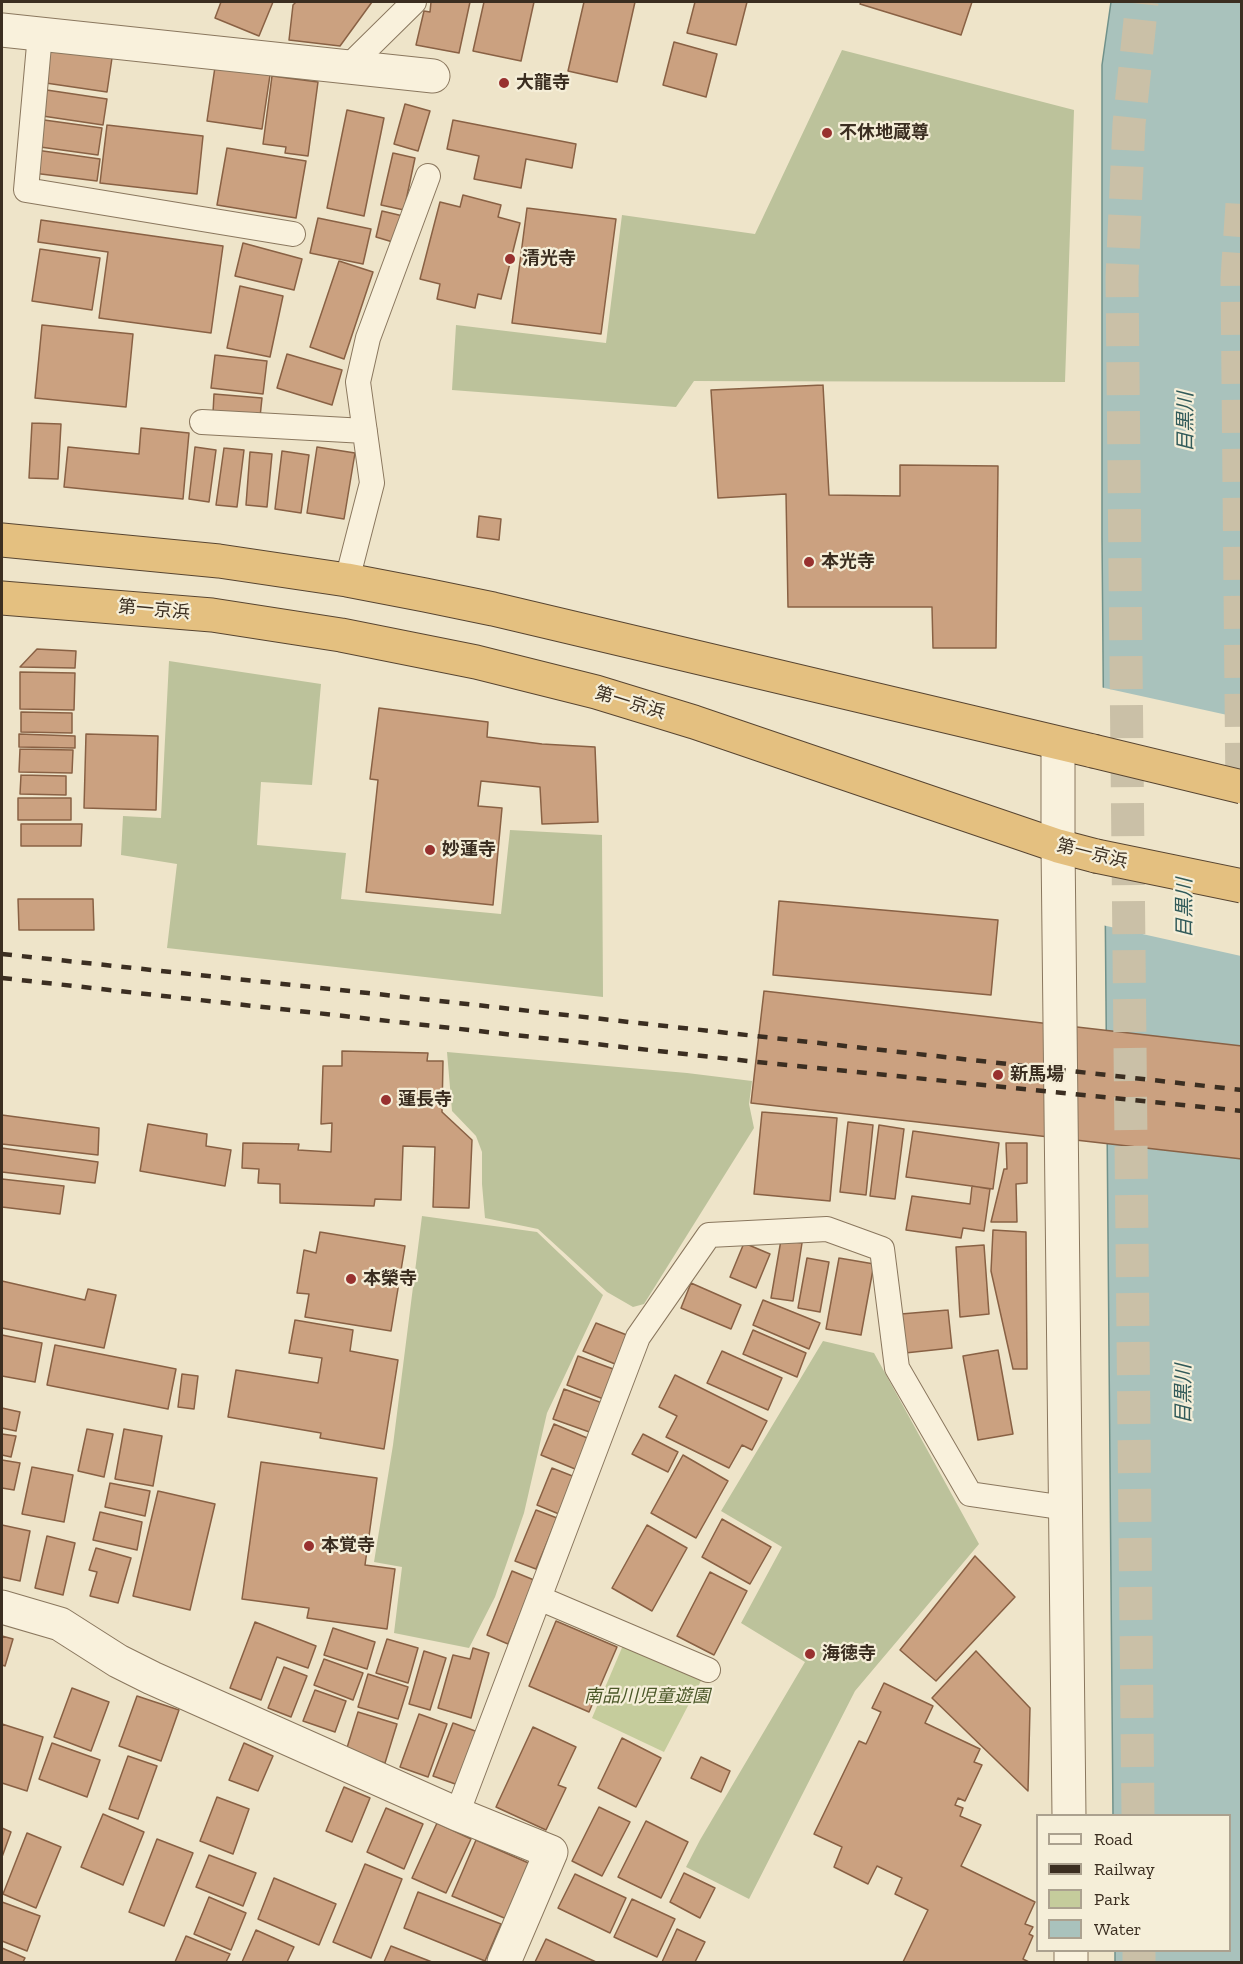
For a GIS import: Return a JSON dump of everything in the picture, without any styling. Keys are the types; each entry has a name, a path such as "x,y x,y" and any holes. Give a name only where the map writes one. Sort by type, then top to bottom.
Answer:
{"highway":[{"path":"2,540 219,561 347,580 493,609 1242,787"},
{"name":"第一京浜","path":"2,598 212,615 341,635 476,662 596,692 694,722 1058,846 1242,886"}],"street":[{"path":"2,30 434,76"},
{"path":"1058,744 1069,1814"},
{"path":"2,1606 60,1624 118,1661 152,1678 456,1814 551,1852 504,1962"}],"lane":[{"path":"348,68 414,2"},
{"path":"40,34 26,190 292,234"},
{"path":"347,580 372,483 358,382 368,338 428,176"},
{"path":"202,422 365,430"},
{"path":"456,1814 638,1337 709,1235 827,1229 882,1249 897,1368 970,1494 1066,1508"},
{"path":"538,1598 708,1670"}],"green space":[{"path":"842,50 1074,110 1065,382 694,381 676,407 452,390 456,325 606,343 622,215 755,234"},
{"path":"169,661 321,684 312,785 261,782 257,845 346,853 341,899 501,914 510,830 602,835 603,997 167,948 177,864 121,855 123,816 161,818"},
{"path":"447,1052 687,1073 752,1081 749,1104 754,1128 644,1304 633,1307 607,1292 538,1229 485,1218 482,1152 476,1136 452,1111"},
{"path":"422,1216 537,1232 603,1295 547,1413 524,1513 495,1597 469,1648 394,1633 402,1567 374,1562 393,1445"},
{"path":"823,1341 874,1353 979,1544 855,1691 749,1899 686,1867 805,1662 741,1623 782,1547 721,1511"},
{"name":"南品川児童遊園","path":"624,1643 703,1677 664,1752 592,1718"}],"water":[{"name":"目黒川","path":"1111,2 1241,2 1241,1962 1115,1962 1115,1952 1231,1952 1231,1814 1113,1814 1102,538 1102,65"}],"pier":[{"path":"1100,687 1241,718 1241,956 1102,925"}],"building":[{"path":"221,2 273,2 259,36 215,18"},
{"path":"296,2 372,2 340,46 289,40 293,5"},
{"path":"431,2 470,2 459,53 416,45 424,11 430,12"},
{"path":"484,2 534,2 521,61 473,51"},
{"path":"584,2 635,2 617,82 568,71"},
{"path":"695,2 747,2 736,45 687,33"},
{"path":"861,2 972,2 961,35 860,4"},
{"path":"674,42 717,54 706,97 663,85"},
{"path":"43,49 112,58 107,92 39,82"},
{"path":"215,67 270,75 262,129 207,121"},
{"path":"272,76 318,82 308,156 285,153 286,147 263,144"},
{"path":"40,89 107,99 103,125 36,115"},
{"path":"405,104 430,111 418,151 394,144"},
{"path":"347,110 384,118 364,216 327,208"},
{"path":"37,119 102,128 98,155 33,146"},
{"path":"453,120 576,144 572,168 526,159 521,188 474,179 479,156 447,149"},
{"path":"107,125 203,136 197,194 100,183"},
{"path":"227,148 306,161 296,218 217,205"},
{"path":"36,150 100,159 97,181 33,173"},
{"path":"393,153 415,158 404,210 381,205"},
{"path":"463,195 501,205 498,217 520,223 501,299 478,294 475,308 437,299 440,284 420,279 440,202 460,207"},
{"path":"527,208 616,219 601,334 512,323"},
{"path":"382,211 403,216 396,243 376,237"},
{"path":"318,218 371,229 363,264 310,253"},
{"path":"41,220 223,246 211,333 99,318 108,252 38,242"},
{"path":"243,243 302,259 294,290 235,276"},
{"path":"40,249 100,258 92,310 32,301"},
{"path":"339,261 373,272 344,359 310,347"},
{"path":"240,286 283,296 270,357 227,348"},
{"path":"42,325 133,334 126,407 35,398"},
{"path":"287,354 342,370 332,405 277,388"},
{"path":"215,355 267,361 263,394 211,388"},
{"path":"823,385 829,495 900,496 900,465 998,466 996,648 933,648 932,607 788,607 786,494 718,498 711,390"},
{"path":"214,394 262,398 260,417 213,413"},
{"path":"32,423 61,424 58,479 29,478"},
{"path":"141,428 189,433 183,499 64,487 68,447 139,454"},
{"path":"195,447 216,450 209,502 189,499"},
{"path":"317,447 355,453 344,519 307,513"},
{"path":"224,448 244,450 237,507 216,505"},
{"path":"282,451 309,455 301,513 275,509"},
{"path":"250,452 272,454 267,507 246,505"},
{"path":"479,516 501,519 499,540 477,537"},
{"path":"37,649 76,651 75,668 20,667"},
{"path":"20,672 75,673 74,710 20,709"},
{"path":"379,708 488,722 487,737 542,744 595,747 598,822 542,824 540,787 481,781 478,806 502,808 493,905 366,892 378,780 370,779"},
{"path":"21,712 72,713 72,733 21,732"},
{"path":"19,734 75,736 75,748 19,747"},
{"path":"86,734 158,736 156,810 84,808"},
{"path":"20,749 73,750 72,773 19,772"},
{"path":"21,775 66,776 66,795 20,794"},
{"path":"18,798 71,798 71,820 18,820"},
{"path":"21,824 82,824 81,846 21,846"},
{"path":"18,899 93,899 94,930 19,930"},
{"path":"779,901 998,920 991,995 773,975"},
{"name":"新馬場","path":"764,991 1242,1046 1242,1159 751,1103"},
{"path":"342,1051 428,1053 427,1061 443,1061 442,1112 472,1140 469,1208 433,1207 435,1147 403,1146 401,1200 375,1199 374,1206 280,1203 280,1184 258,1183 259,1169 242,1168 243,1143 299,1144 298,1150 331,1152 332,1123 321,1124 323,1066 342,1066"},
{"path":"762,1112 837,1118 830,1201 754,1194"},
{"path":"2,1115 99,1128 98,1155 2,1144"},
{"path":"848,1122 873,1125 866,1195 840,1192"},
{"path":"148,1124 207,1134 206,1146 231,1150 225,1186 140,1171"},
{"path":"879,1125 904,1129 895,1199 870,1196"},
{"path":"913,1131 999,1143 993,1189 906,1177"},
{"path":"1006,1143 1027,1143 1027,1183 1016,1184 1017,1222 991,1222 1004,1169 1007,1169"},
{"path":"2,1148 98,1162 95,1183 2,1172"},
{"path":"2,1179 64,1186 60,1214 2,1207"},
{"path":"972,1186 990,1189 984,1231 963,1228 961,1238 906,1230 912,1196 970,1204"},
{"path":"993,1230 1026,1232 1027,1369 1013,1369 991,1271"},
{"path":"320,1232 405,1246 391,1331 305,1317 309,1294 297,1293 304,1250 316,1253"},
{"path":"781,1240 802,1243 793,1301 771,1298"},
{"path":"744,1243 770,1254 756,1288 730,1277"},
{"path":"984,1245 989,1314 960,1317 956,1247"},
{"path":"807,1258 829,1262 820,1312 798,1308"},
{"path":"839,1258 874,1264 861,1335 826,1329"},
{"path":"2,1281 85,1300 88,1289 116,1295 104,1348 2,1328"},
{"path":"691,1283 741,1305 731,1329 681,1308"},
{"path":"763,1300 820,1323 809,1349 753,1325"},
{"path":"948,1310 952,1348 905,1353 901,1314"},
{"path":"295,1320 353,1330 350,1351 398,1360 384,1449 320,1438 321,1433 228,1417 236,1370 318,1383 322,1358 289,1353"},
{"path":"596,1323 632,1337 620,1366 583,1351"},
{"path":"753,1330 806,1353 797,1377 743,1354"},
{"path":"2,1335 42,1343 35,1382 2,1376"},
{"path":"55,1345 176,1369 168,1409 47,1385"},
{"path":"998,1350 1013,1434 978,1440 963,1356"},
{"path":"722,1351 782,1378 768,1410 707,1383"},
{"path":"578,1356 616,1370 606,1400 567,1385"},
{"path":"182,1374 198,1376 194,1409 178,1407"},
{"path":"675,1375 767,1421 752,1450 742,1445 729,1468 666,1437 677,1416 659,1407"},
{"path":"564,1389 605,1404 595,1434 553,1419"},
{"path":"2,1408 20,1412 16,1431 2,1428"},
{"path":"554,1424 592,1440 580,1471 541,1455"},
{"path":"87,1429 113,1434 104,1477 78,1471"},
{"path":"124,1429 162,1436 153,1486 115,1479"},
{"path":"2,1434 16,1436 11,1457 2,1455"},
{"path":"643,1434 678,1452 668,1472 632,1454"},
{"path":"683,1455 728,1481 696,1538 651,1513"},
{"path":"2,1460 20,1463 14,1490 2,1488"},
{"path":"261,1462 377,1478 365,1565 395,1569 387,1629 307,1618 309,1608 242,1599"},
{"path":"32,1467 73,1475 64,1522 22,1514"},
{"path":"552,1468 575,1477 559,1514 537,1505"},
{"path":"110,1483 150,1491 145,1516 105,1507"},
{"path":"158,1491 215,1504 190,1610 133,1596"},
{"path":"536,1510 557,1518 536,1569 515,1561"},
{"path":"100,1512 142,1522 137,1550 93,1540"},
{"path":"722,1519 771,1547 750,1584 702,1557"},
{"path":"2,1525 30,1531 20,1581 2,1577"},
{"path":"647,1525 687,1548 652,1611 612,1588"},
{"path":"47,1536 75,1543 63,1595 35,1588"},
{"path":"96,1548 131,1558 118,1603 90,1596 97,1572 89,1570"},
{"path":"975,1556 1015,1597 936,1681 900,1650"},
{"path":"512,1571 534,1580 508,1644 487,1635"},
{"path":"710,1572 747,1591 714,1655 677,1636"},
{"path":"556,1621 617,1647 589,1712 529,1686"},
{"path":"255,1622 316,1646 308,1668 277,1657 261,1700 230,1688"},
{"path":"333,1628 375,1642 367,1669 324,1655"},
{"path":"2,1636 13,1639 5,1666 2,1665"},
{"path":"387,1639 418,1648 408,1683 376,1673"},
{"path":"473,1648 489,1653 471,1718 438,1708 453,1655 470,1659"},
{"path":"424,1651 446,1658 430,1710 409,1704"},
{"path":"976,1651 1030,1708 1028,1791 932,1698"},
{"path":"324,1659 363,1673 353,1700 314,1685"},
{"path":"284,1667 307,1676 291,1717 268,1708"},
{"path":"368,1674 408,1687 398,1719 358,1707"},
{"path":"884,1683 933,1706 925,1723 980,1749 974,1762 982,1765 965,1801 958,1798 955,1805 963,1808 960,1816 981,1825 961,1866 1035,1902 1025,1924 1033,1927 1029,1934 1033,1936 1023,1959 1029,1962 903,1962 928,1910 895,1894 902,1878 877,1866 868,1884 834,1867 842,1847 814,1834 859,1741 866,1744 881,1712 872,1708"},
{"path":"72,1688 109,1702 91,1751 54,1737"},
{"path":"315,1690 346,1701 335,1732 303,1721"},
{"path":"137,1696 179,1710 161,1761 119,1746"},
{"path":"358,1712 397,1724 385,1763 346,1751"},
{"path":"419,1714 447,1724 428,1777 400,1767"},
{"path":"453,1723 478,1732 458,1785 433,1776"},
{"path":"2,1724 43,1737 27,1791 2,1783"},
{"path":"533,1727 576,1747 558,1785 566,1788 546,1830 496,1807"},
{"path":"622,1738 661,1758 636,1807 598,1788"},
{"path":"52,1743 100,1760 87,1797 39,1779"},
{"path":"244,1743 273,1756 258,1791 229,1780"},
{"path":"128,1756 157,1766 138,1819 109,1809"},
{"path":"701,1757 730,1771 721,1792 691,1778"},
{"path":"344,1787 370,1798 352,1842 326,1831"},
{"path":"217,1797 249,1809 233,1854 200,1841"},
{"path":"599,1807 630,1822 602,1876 572,1861"},
{"path":"386,1808 423,1824 404,1869 367,1852"},
{"path":"103,1814 144,1832 123,1885 81,1867"},
{"path":"646,1821 688,1842 661,1898 618,1877"},
{"path":"437,1823 471,1839 446,1893 412,1878"},
{"path":"2,1828 11,1832 2,1857"},
{"path":"27,1833 61,1847 36,1908 3,1894"},
{"path":"157,1839 193,1853 164,1926 129,1912"},
{"path":"476,1840 533,1865 509,1920 452,1896"},
{"path":"209,1855 256,1873 243,1906 196,1887"},
{"path":"365,1864 402,1879 371,1958 333,1942"},
{"path":"684,1873 715,1888 700,1918 670,1902"},
{"path":"575,1874 626,1898 610,1933 558,1908"},
{"path":"274,1878 336,1904 319,1945 258,1919"},
{"path":"418,1892 501,1924 485,1961 404,1928"},
{"path":"209,1897 246,1913 231,1950 194,1934"},
{"path":"632,1899 675,1919 657,1957 614,1937"},
{"path":"2,1902 40,1916 27,1951 2,1941"},
{"path":"677,1929 705,1942 695,1962 662,1962"},
{"path":"256,1930 294,1947 287,1962 242,1962"},
{"path":"186,1936 230,1954 226,1962 175,1962"},
{"path":"546,1939 596,1962 535,1962"},
{"path":"391,1946 432,1962 384,1962"},
{"path":"2,1948 25,1958 23,1962 2,1962"}],"tunnel":[{"path":"1138,1814 1122,277 1129,124 1142,2"},
{"path":"1242,204 1237,278 1242,796"},
{"path":"1139,1952 1139,1962"}],"railway":[{"path":"2,954 1242,1090"},
{"path":"2,978 757,1062 1242,1111"}],"place":[{"name":"大龍寺","path":"504,83"},
{"name":"不休地蔵尊","path":"827,133"},
{"name":"清光寺","path":"510,259"},
{"name":"本光寺","path":"809,562"},
{"name":"妙蓮寺","path":"430,850"},
{"name":"新馬場","path":"998,1075"},
{"name":"蓮長寺","path":"386,1100"},
{"name":"本榮寺","path":"351,1279"},
{"name":"本覚寺","path":"309,1546"},
{"name":"海徳寺","path":"810,1654"}]}
